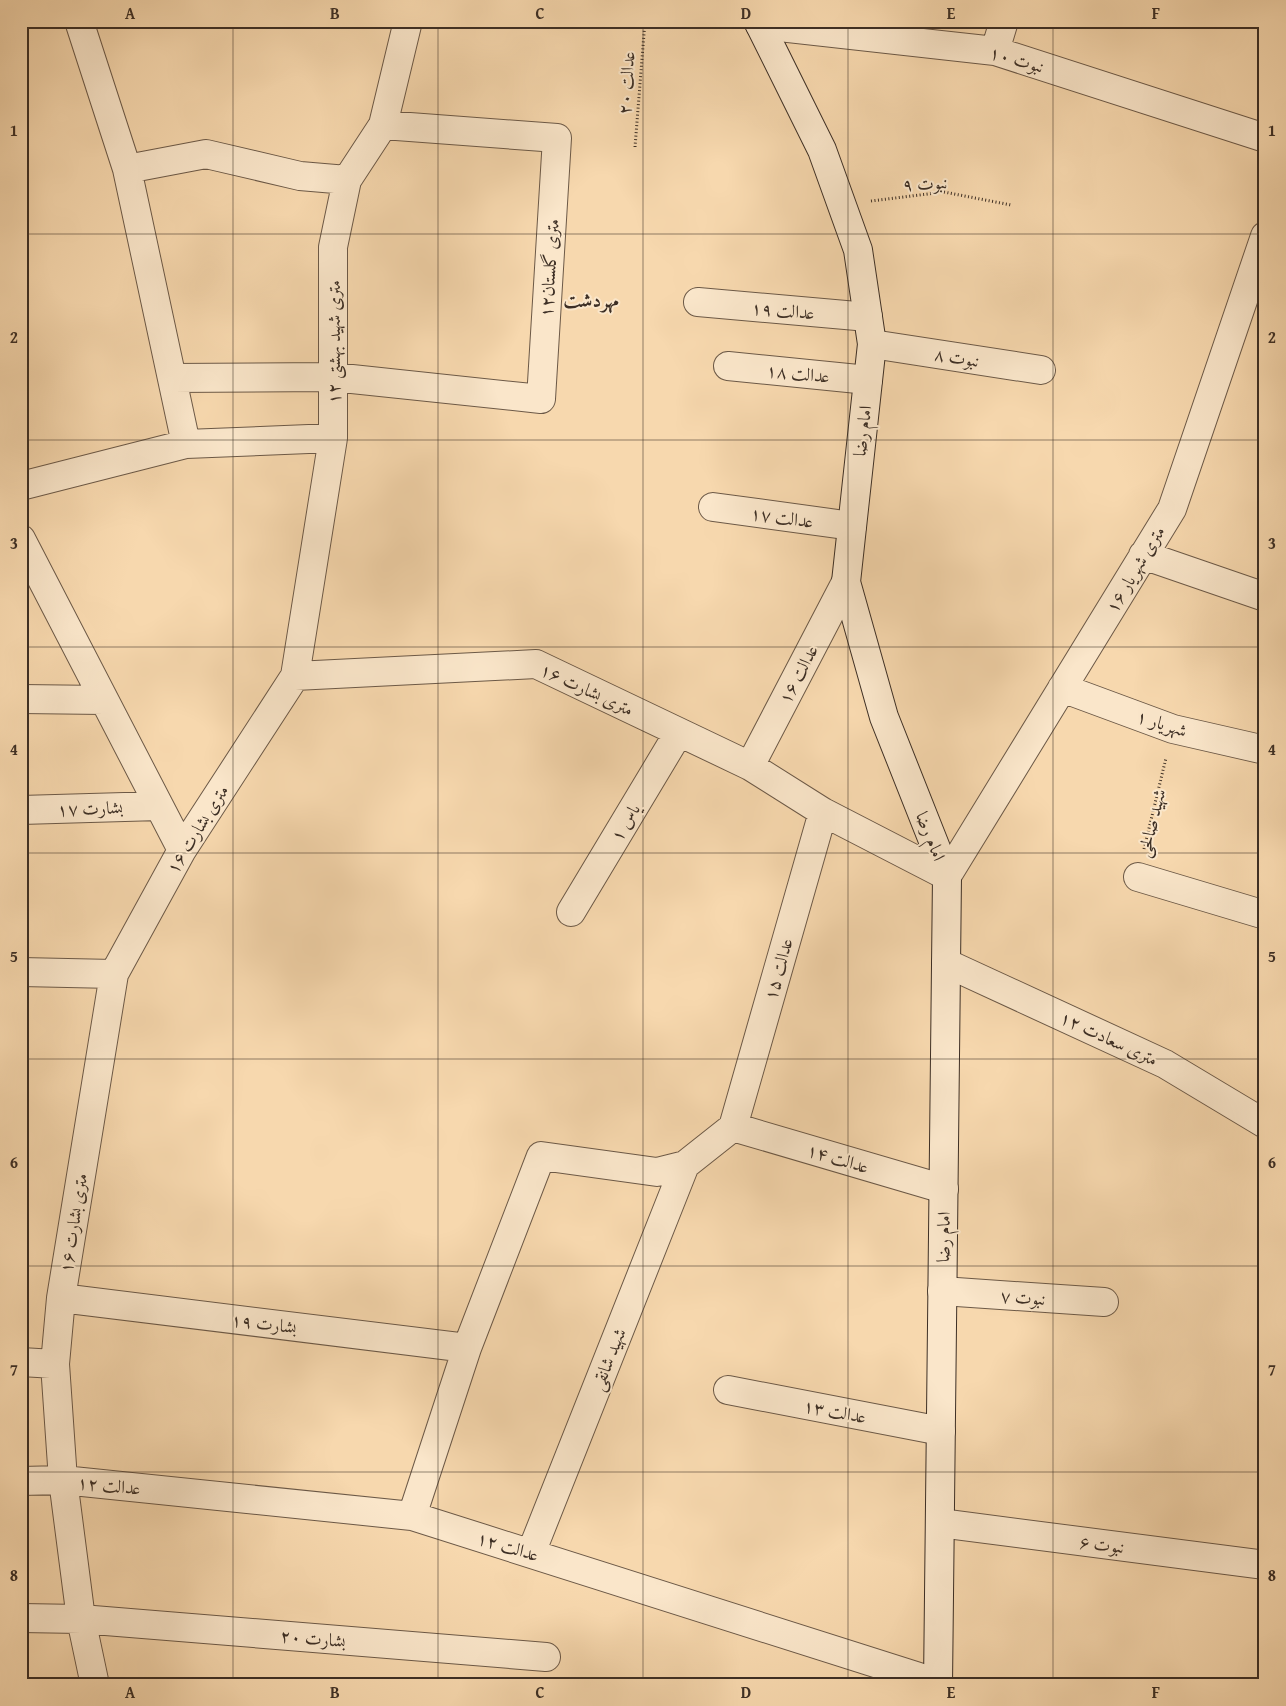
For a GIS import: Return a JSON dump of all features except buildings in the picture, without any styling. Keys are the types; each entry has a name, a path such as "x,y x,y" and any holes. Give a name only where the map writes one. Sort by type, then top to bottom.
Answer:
{"street":[{"path":"79,21 127,169 186,444"},
{"name":"۱۲ متری شهید بهشتی","path":"294,676 333,438 333,247 346,180 384,124 408,21"},
{"path":"995,51 1004,21"},
{"name":"نبوت ۱۰","path":"759,23 995,51 1265,138"},
{"name":"امام رضا","path":"759,23 822,150 858,250 872,344 846,582 884,717 948,876 938,1684"},
{"name":"۱۲متری گلستان","path":"333,377 541,399 557,138 384,124"},
{"path":"127,169 206,154 300,176 346,180"},
{"name":"۱۶ متری شهریار","path":"948,876 1172,509 1265,236"},
{"name":"عدالت ۱۹","path":"698,302 868,317"},
{"name":"نبوت ۸","path":"872,344 1041,370"},
{"name":"عدالت ۱۸","path":"728,366 868,380"},
{"path":"172,378 333,377"},
{"path":"21,486 186,444 333,438"},
{"name":"عدالت ۱۷","path":"713,507 852,526"},
{"path":"21,539 182,850"},
{"path":"1143,555 1265,597"},
{"name":"عدالت ۱۶","path":"750,766 846,582"},
{"name":"۱۶ متری بشارت","path":"95,1685 81,1619 63,1480 55,1364 61,1298 114,974 182,850 294,676 536,664 750,766 823,812 948,876"},
{"name":"شهریار ۱","path":"1062,688 1173,729 1265,750"},
{"path":"21,699 104,700"},
{"name":"یاس ۱","path":"571,912 679,732"},
{"name":"بشارت ۱۷","path":"21,810 159,806"},
{"name":"عدالت ۱۵","path":"733,1127 823,812"},
{"name":"شهید صالحی","path":"1138,876 1265,915"},
{"name":"۱۲ متری سعادت","path":"946,963 1165,1064 1265,1124"},
{"path":"21,972 114,974"},
{"path":"412,1516 467,1348 541,1156 657,1172 685,1165 733,1127"},
{"name":"عدالت ۱۴","path":"733,1127 944,1190"},
{"name":"شهید شانقی","path":"531,1553 685,1165"},
{"name":"نبوت ۷","path":"942,1291 1104,1302"},
{"name":"بشارت ۱۹","path":"61,1298 467,1348"},
{"path":"21,1362 55,1364"},
{"name":"عدالت ۱۳","path":"728,1390 941,1431"},
{"name":"عدالت ۱۲","path":"21,1481 63,1480 412,1516 938,1684"},
{"name":"نبوت ۶","path":"940,1523 1265,1565"},
{"name":"بشارت ۲۰","path":"21,1618 81,1619 546,1657"}],"path":[{"name":"عدالت ۲۰","path":"635,146 645,21"},
{"name":"نبوت ۹","path":"841,205 944,192 1011,205"},
{"name":"شهید صالحی","path":"1138,876 1173,729"}],"district":[{"name":"مهردشت","path":"591,299"}]}
